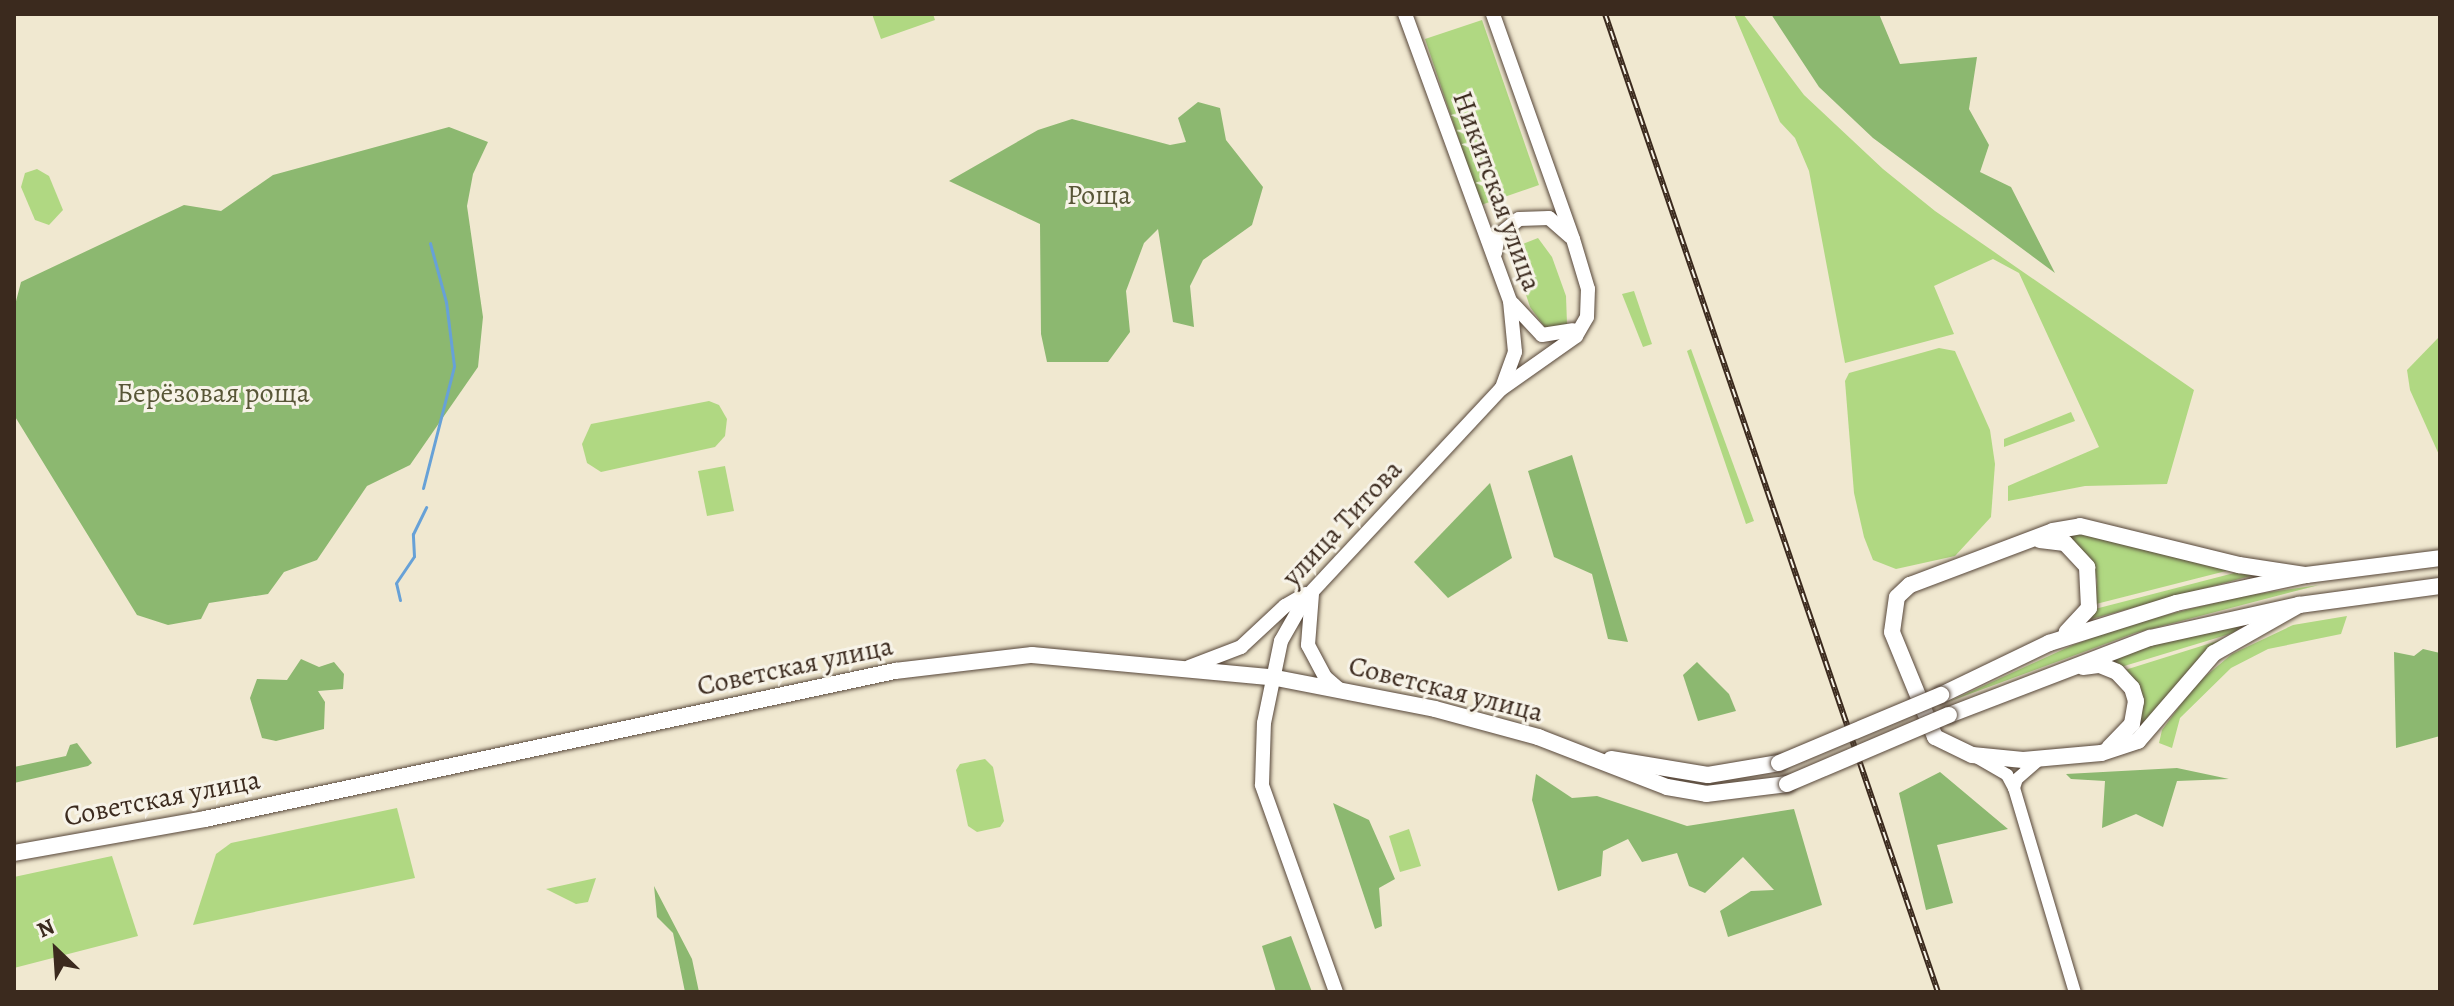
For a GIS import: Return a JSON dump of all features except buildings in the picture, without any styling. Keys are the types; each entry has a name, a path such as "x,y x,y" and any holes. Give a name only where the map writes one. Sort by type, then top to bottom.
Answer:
{"main road":[{"name":"Никитская улица","path":"1405,14 1510,301 1515,352 1501,389"},
{"name":"Никитская улица","path":"1493,14 1588,289 1585,323"},
{"path":"1495,259 1498,236 1519,219 1549,218 1573,239"},
{"path":"1510,301 1542,335 1562,334 1585,323"},
{"path":"1501,389 1585,323"},
{"name":"улица Титова","path":"1336,992 1262,785 1271,677 1292,618 1314,590 1501,389"},
{"path":"2299,605 2214,653 2146,734 2122,748 2101,753 2042,758 1972,755 1944,743 1928,726 1896,652 1891,612 1897,597 1910,585 2031,540 2080,526 2105,529 2239,565 2306,575"},
{"path":"2031,540 2065,543 2078,554 2091,584 2084,619 2049,643"},
{"path":"1589,756 1708,775 1779,763 1941,695 2049,643 2176,603 2306,575 2440,558"},
{"path":"1589,756 1667,787 1706,794 1787,784 1949,715 2150,638 2299,605 2440,586"},
{"path":"1189,667 1241,647 1285,606 1314,590"},
{"path":"1314,590 1308,645 1325,677 1339,689"},
{"name":"Советская улица","path":"14,853 205,819 944,662 1032,655 1189,667 1339,689 1465,717 1589,756"},
{"path":"2064,670 2100,665 2126,678 2132,688 2136,701 2132,724 2118,743 2101,753"}],"street":[{"path":"1972,755 2007,775 2014,788 2075,992"},
{"path":"2014,788 2029,765 2042,758"}],"green space":[{"path":"872,14 933,14 935,20 881,39"},
{"path":"1734,14 1743,14 1804,95 1883,169 1935,211 2194,390 2167,484 2085,486 2008,501 2008,486 2099,447 2019,273 1993,259 1934,286 1954,334 1845,363 1809,171 1795,138 1780,122"},
{"path":"1771,14 1879,14 1900,64 1977,57 1969,109 1989,145 1980,172 2011,187 2055,273 1873,138 1819,87"},
{"path":"1482,20 1539,185 1481,205 1425,39"},
{"name":"Роща","path":"1198,102 1220,108 1226,140 1263,187 1252,225 1203,260 1190,286 1194,327 1173,322 1158,229 1144,243 1126,291 1130,332 1108,362 1047,362 1041,334 1040,224 949,181 1038,130 1072,119 1170,145 1186,142 1178,118"},
{"name":"Берёзовая роща","path":"449,127 488,142 473,174 467,206 483,317 478,367 410,465 367,486 317,560 284,572 268,594 209,603 201,619 168,625 137,615 14,415 14,309 21,282 184,205 221,211 273,175"},
{"path":"37,169 49,176 63,210 49,225 35,220 21,187 25,173"},
{"path":"1538,238 1552,257 1566,296 1567,324 1552,329 1546,329 1530,307 1518,270 1518,246"},
{"path":"1634,291 1652,344 1643,347 1622,294"},
{"path":"2440,336 2440,457 2410,390 2407,370"},
{"path":"1939,348 1955,351 1990,430 1995,464 1991,517 1955,556 1896,569 1873,560 1864,537 1854,493 1845,381 1849,373"},
{"path":"1691,349 1754,521 1746,524 1687,351"},
{"path":"709,401 719,405 727,419 725,436 715,447 601,472 587,463 582,444 591,424"},
{"path":"2071,412 2075,421 2004,447 2004,439"},
{"path":"1572,455 1628,642 1608,639 1592,574 1554,557 1528,471"},
{"path":"725,466 734,511 707,516 698,471"},
{"path":"1490,483 1512,558 1448,598 1414,562"},
{"path":"2078,532 2230,570 2096,604 2097,580 2091,559 2062,534"},
{"path":"2238,572 2254,575 2091,619 2095,609"},
{"path":"2319,585 2135,633 1948,702 2073,645 2130,624 2242,596"},
{"path":"2347,616 2341,634 2268,649 2231,668 2180,718 2172,748 2159,743 2162,730 2195,685 2232,654 2293,625"},
{"path":"2254,618 2233,633 2121,667 2106,658"},
{"path":"2227,638 2133,735 2125,670"},
{"path":"2423,649 2440,653 2440,736 2396,748 2394,652 2414,656"},
{"path":"301,659 319,667 334,662 344,674 343,689 318,691 325,702 324,729 276,741 262,738 250,698 257,679 287,680"},
{"path":"1697,662 1729,694 1736,711 1698,721 1683,675"},
{"path":"77,743 92,763 88,766 14,783 14,767 66,756 70,745"},
{"path":"985,759 993,767 1004,821 1000,827 977,832 968,826 956,770 960,764"},
{"path":"2177,768 2229,779 2177,781 2163,827 2136,814 2102,828 2105,781 2071,779 2066,774"},
{"path":"1940,772 2008,829 1937,845 1953,903 1926,910 1899,793"},
{"path":"1536,774 1572,798 1597,796 1687,826 1794,809 1822,905 1728,937 1720,911 1751,891 1774,890 1743,857 1705,893 1689,886 1677,853 1642,862 1628,839 1603,851 1601,876 1558,891 1532,800"},
{"path":"1333,803 1369,820 1395,879 1379,888 1382,926 1375,929"},
{"path":"397,808 415,878 193,925 216,854 231,843"},
{"path":"1409,829 1421,866 1400,872 1389,836"},
{"path":"112,856 138,936 14,968 14,877"},
{"path":"596,878 588,902 576,904 546,889"},
{"path":"654,886 692,959 699,992 685,992 673,933 657,917"},
{"path":"1291,936 1312,992 1276,992 1262,946"}],"waterway":[{"path":"423,488 454,366 446,302 430,243"},
{"path":"400,600 396,583 414,556 413,534 426,507"}],"railway":[{"path":"1605,14 1938,992"}]}
